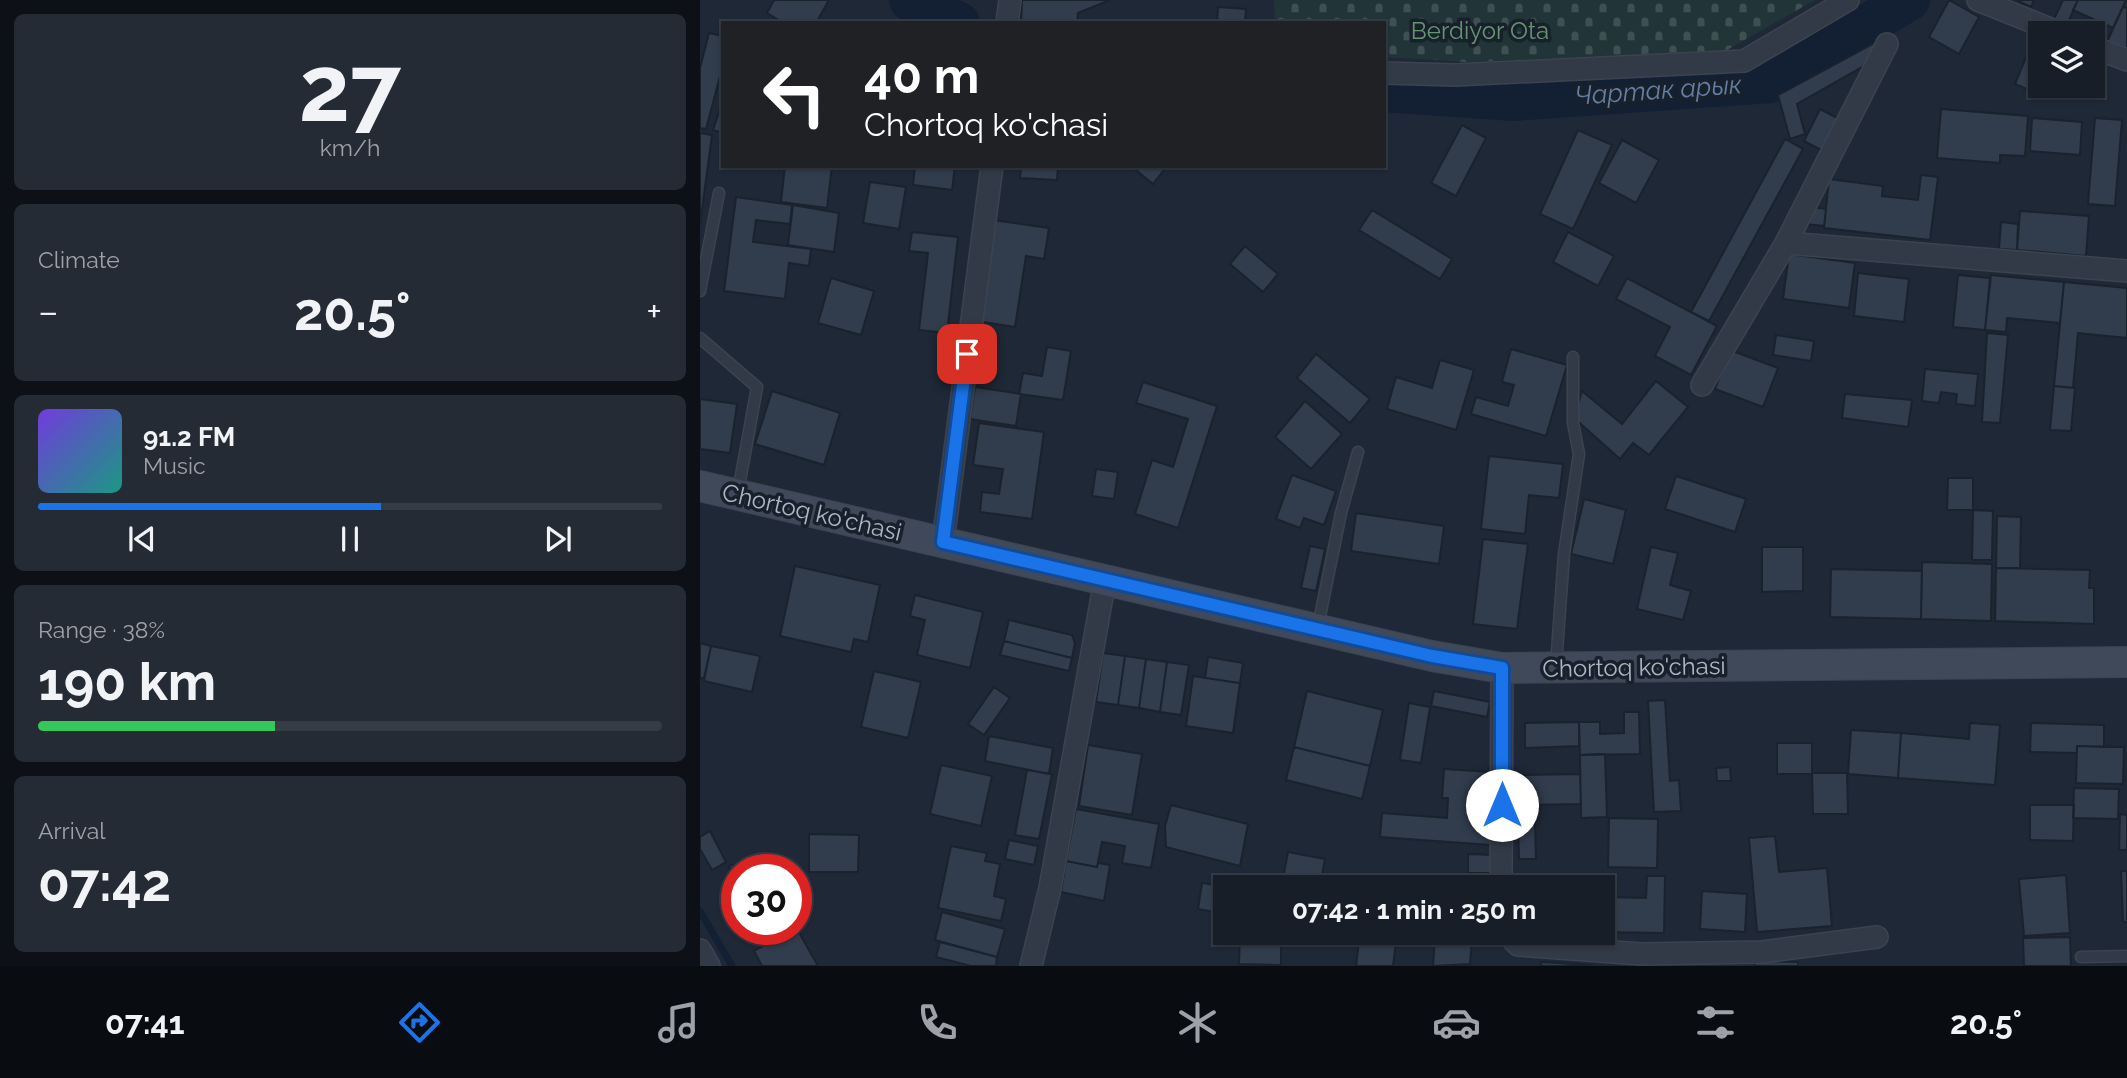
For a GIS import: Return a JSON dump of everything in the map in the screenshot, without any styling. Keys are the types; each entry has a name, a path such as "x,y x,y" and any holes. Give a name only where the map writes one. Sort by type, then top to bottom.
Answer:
{"street":[{"path":"1007,21 1010,0"},
{"path":"1978,0 2030,21"},
{"path":"1386,72 1455,75 1744,61 1838,3"},
{"path":"1702,385 1786,243 1886,44"},
{"path":"2105,52 2127,60"},
{"path":"943,542 992,168"},
{"path":"1786,243 2127,271"},
{"name":"Chortoq ko'chasi","path":"700,486 1317,629 1502,668 2127,662"},
{"path":"1031,966 1050,888 1105,580"},
{"path":"1502,668 1502,875"},
{"path":"1518,945 1641,954 1762,951 1877,937"},
{"path":"700,950 709,966"}],"lane":[{"path":"700,291 719,193"},
{"path":"700,338 757,387 737,494"},
{"path":"1556,668 1564,554 1579,454 1573,423 1573,357"},
{"path":"1317,629 1341,513 1358,452"},
{"path":"2081,957 2127,956"}],"green space":[{"name":"Berdiyor Ota","path":"1274,0 1815,0 1727,50 1468,62 1386,57 1386,21 1275,21"}],"building":[{"path":"774,0 829,0 817,21 781,21 767,13"},
{"path":"1022,0 1110,0 1078,13 1077,21 1021,21"},
{"path":"1949,0 1979,17 1959,54 1929,37"},
{"path":"2016,0 2034,0 2031,7"},
{"path":"2063,0 2078,0 2069,21 2054,19"},
{"path":"2078,0 2126,0 2113,28 2105,24 2105,21 2097,21 2073,10"},
{"path":"1218,7 1246,9 1245,21 1217,21"},
{"path":"2123,7 2127,8 2127,52 2107,42"},
{"path":"709,33 721,36 721,73 706,129 700,128 700,68"},
{"path":"1876,42 1869,63 1797,104 1805,134 1790,139 1778,95"},
{"path":"2028,53 2028,90 2015,84"},
{"path":"721,106 721,132 713,130"},
{"path":"1820,109 1839,119 1823,151 1804,141"},
{"path":"1941,109 2028,116 2025,156 2000,155 2000,163 1937,158"},
{"path":"2032,118 2082,122 2080,155 2030,151"},
{"path":"2095,118 2122,120 2115,206 2088,204"},
{"path":"1462,125 1486,138 1456,196 1431,183"},
{"path":"1578,130 1612,145 1573,229 1540,214"},
{"path":"700,133 712,135 700,225"},
{"path":"1785,139 1803,149 1709,321 1691,312"},
{"path":"1622,140 1659,160 1636,203 1599,183"},
{"path":"785,168 832,168 827,208 781,202"},
{"path":"915,168 955,168 952,190 913,185"},
{"path":"1021,168 1058,168 1057,180 1020,178"},
{"path":"1133,168 1165,168 1153,184"},
{"path":"1921,175 1938,177 1930,240 1824,228 1829,179 1883,186 1882,196 1918,200"},
{"path":"870,182 906,187 899,229 863,223"},
{"path":"736,197 792,205 790,224 756,220 753,242 811,249 809,266 789,263 785,299 724,291"},
{"path":"793,205 839,213 834,252 788,245"},
{"path":"1807,206 1826,209 1824,226 1805,224"},
{"path":"1372,210 1452,259 1440,279 1359,230"},
{"path":"2020,211 2089,216 2086,256 2017,250"},
{"path":"993,220 1049,228 1044,259 1026,256 1015,327 977,321"},
{"path":"2001,222 2018,224 2017,250 1999,249"},
{"path":"912,232 958,237 947,333 919,330 928,253 909,251"},
{"path":"1568,232 1614,256 1598,286 1553,262"},
{"path":"1245,246 1278,274 1263,292 1230,264"},
{"path":"1789,254 1855,263 1849,308 1783,299"},
{"path":"1858,273 1909,279 1904,322 1854,316"},
{"path":"1958,275 1990,278 1985,330 1953,327"},
{"path":"1991,275 2064,282 2060,323 2007,318 2006,332 1985,330"},
{"path":"831,278 874,291 861,335 818,323"},
{"path":"1627,278 1717,326 1691,375 1655,356 1670,327 1616,299"},
{"path":"2064,282 2127,288 2127,338 2078,333 2073,388 2054,386"},
{"path":"1987,333 2008,335 2000,423 1982,422"},
{"path":"1776,335 1814,341 1811,361 1773,355"},
{"path":"1047,347 1071,351 1063,400 1019,394 1023,373 1042,376"},
{"path":"1511,349 1567,365 1546,436 1471,414 1476,397 1508,406 1514,385 1502,382"},
{"path":"1730,350 1778,368 1763,407 1715,389"},
{"path":"1316,354 1370,399 1350,423 1297,378"},
{"path":"1440,360 1474,370 1456,430 1387,409 1396,377 1432,388"},
{"path":"1925,369 1978,374 1975,406 1956,404 1957,394 1941,392 1939,403 1922,401"},
{"path":"1656,381 1688,407 1649,455 1633,443 1620,459 1574,418 1582,391 1622,424"},
{"path":"1143,382 1217,406 1178,528 1135,514 1152,460 1173,467 1188,419 1136,403"},
{"path":"2054,386 2075,388 2071,431 2050,430"},
{"path":"975,387 1021,394 1016,426 970,419"},
{"path":"772,391 840,413 824,465 755,444"},
{"path":"1845,394 1912,400 1908,427 1842,418"},
{"path":"700,399 737,404 730,453 700,449"},
{"path":"1305,401 1342,434 1311,469 1275,437"},
{"path":"979,423 1044,432 1032,519 980,512 982,492 999,494 1003,469 973,465"},
{"path":"1489,456 1563,464 1559,498 1529,495 1525,534 1481,529"},
{"path":"1096,469 1118,472 1114,499 1092,496"},
{"path":"1292,475 1336,491 1324,525 1304,518 1300,528 1276,519"},
{"path":"1676,476 1746,499 1735,532 1665,509"},
{"path":"1948,478 1973,478 1973,510 1947,510"},
{"path":"1584,499 1626,510 1613,564 1571,554"},
{"path":"1973,510 1993,511 1992,560 1972,560"},
{"path":"1356,513 1444,526 1439,564 1351,551"},
{"path":"1997,516 2021,517 2020,568 1996,568"},
{"path":"1483,539 1528,544 1517,629 1473,624"},
{"path":"1310,546 1325,549 1316,591 1301,588"},
{"path":"1651,547 1678,553 1670,585 1691,591 1683,620 1637,609"},
{"path":"1762,547 1803,547 1803,591 1762,592"},
{"path":"1922,562 1992,564 1991,621 1921,619"},
{"path":"795,566 880,585 868,642 854,639 851,652 780,636"},
{"path":"1996,568 2090,570 2089,588 2094,588 2094,624 1995,621"},
{"path":"1831,569 1922,571 1921,619 1830,617"},
{"path":"915,595 983,612 970,668 917,655 925,620 910,616"},
{"path":"1009,620 1072,635 1075,643 1072,658 1004,641"},
{"path":"1004,641 1072,658 1069,671 1000,655"},
{"path":"700,643 711,646 704,678 700,678"},
{"path":"711,646 760,656 752,692 704,681"},
{"path":"1103,653 1125,656 1118,705 1096,702"},
{"path":"1125,656 1146,659 1139,708 1118,705"},
{"path":"1208,657 1243,663 1240,683 1205,678"},
{"path":"1146,659 1167,662 1160,712 1139,708"},
{"path":"1167,662 1189,665 1181,715 1160,712"},
{"path":"874,671 921,682 908,738 861,727"},
{"path":"1193,676 1240,683 1233,733 1186,726"},
{"path":"994,687 1010,698 984,735 968,724"},
{"path":"1307,691 1383,710 1370,766 1294,747"},
{"path":"1434,691 1490,702 1487,717 1431,706"},
{"path":"1665,700 1670,781 1679,780 1681,811 1654,812 1648,701"},
{"path":"1409,703 1430,707 1421,763 1400,760"},
{"path":"1624,712 1639,712 1640,754 1580,755 1579,722 1600,722 1600,734 1624,733"},
{"path":"1579,722 1579,746 1525,748 1525,723"},
{"path":"1970,723 2000,725 1995,785 1898,778 1901,733 1969,739"},
{"path":"2031,723 2104,725 2104,747 2077,746 2077,753 2030,752"},
{"path":"1851,730 1901,733 1898,778 1848,774"},
{"path":"989,736 1053,748 1049,774 985,761"},
{"path":"1777,743 1812,743 1812,774 1777,774"},
{"path":"1088,745 1142,754 1132,815 1079,806"},
{"path":"2077,746 2124,747 2123,784 2076,783"},
{"path":"1294,747 1370,766 1362,799 1286,780"},
{"path":"1605,754 1607,817 1581,818 1580,755"},
{"path":"941,765 992,776 981,826 930,814"},
{"path":"1730,767 1731,781 1717,781 1716,768"},
{"path":"1444,769 1492,772 1491,845 1380,837 1382,813 1447,818 1448,798 1442,798"},
{"path":"1027,770 1052,774 1039,839 1015,835"},
{"path":"1812,773 1847,773 1848,814 1813,814"},
{"path":"1580,774 1581,804 1521,805 1520,775"},
{"path":"2074,788 2119,789 2118,819 2073,818"},
{"path":"1171,805 1248,824 1240,866 1166,847 1165,826"},
{"path":"2030,805 2074,805 2073,841 2030,840"},
{"path":"1076,809 1159,824 1151,868 1122,863 1125,846 1102,842 1097,867 1066,861"},
{"path":"2120,814 2127,815 2127,850 2119,850"},
{"path":"1609,818 1658,819 1657,868 1608,867"},
{"path":"1535,824 1536,859 1519,859 1518,825"},
{"path":"710,831 722,854 721,865 712,870 700,849 700,837"},
{"path":"809,834 859,835 858,872 812,872 812,854 809,854"},
{"path":"1775,836 1779,872 1827,868 1832,926 1757,932 1749,838"},
{"path":"1009,840 1038,846 1034,865 1005,859"},
{"path":"951,846 987,853 985,861 1000,864 994,896 1006,899 1001,921 938,908"},
{"path":"1288,852 1325,859 1322,875 1284,875"},
{"path":"1468,854 1494,855 1494,873 1468,873"},
{"path":"1066,861 1097,867 1098,863 1110,865 1104,901 1061,892"},
{"path":"2121,871 2127,871 2127,922 2123,922"},
{"path":"1476,873 1494,873 1494,875"},
{"path":"2066,875 2070,933 2024,936 2019,879"},
{"path":"1647,876 1665,876 1664,933 1615,932 1615,897 1646,898"},
{"path":"1202,883 1213,885 1213,912 1198,909"},
{"path":"1702,891 1747,894 1745,932 1700,929"},
{"path":"942,912 1005,929 997,957 935,940"},
{"path":"2070,937 2071,966 2024,966 2023,938"},
{"path":"940,942 997,957 996,966 971,966 936,957"},
{"path":"764,945 806,945 818,966 762,966 754,951"},
{"path":"1240,945 1281,945 1281,965 1239,964"},
{"path":"1359,945 1396,945 1393,966 1356,966"},
{"path":"1434,945 1472,945 1470,964 1433,966"},
{"path":"1755,961 1798,962 1798,966 1755,966"},
{"path":"1541,962 1591,965 1591,966 1541,966"}],"waterway":[{"name":"Чартак арык","path":"910,0 955,21"},
{"name":"Чартак арык","path":"1386,91 1514,100 1771,82 1909,0"},
{"path":"700,911 732,966"}],"route":[{"path":"967,354 943,542 1432,656 1502,668 1502,805"}]}
